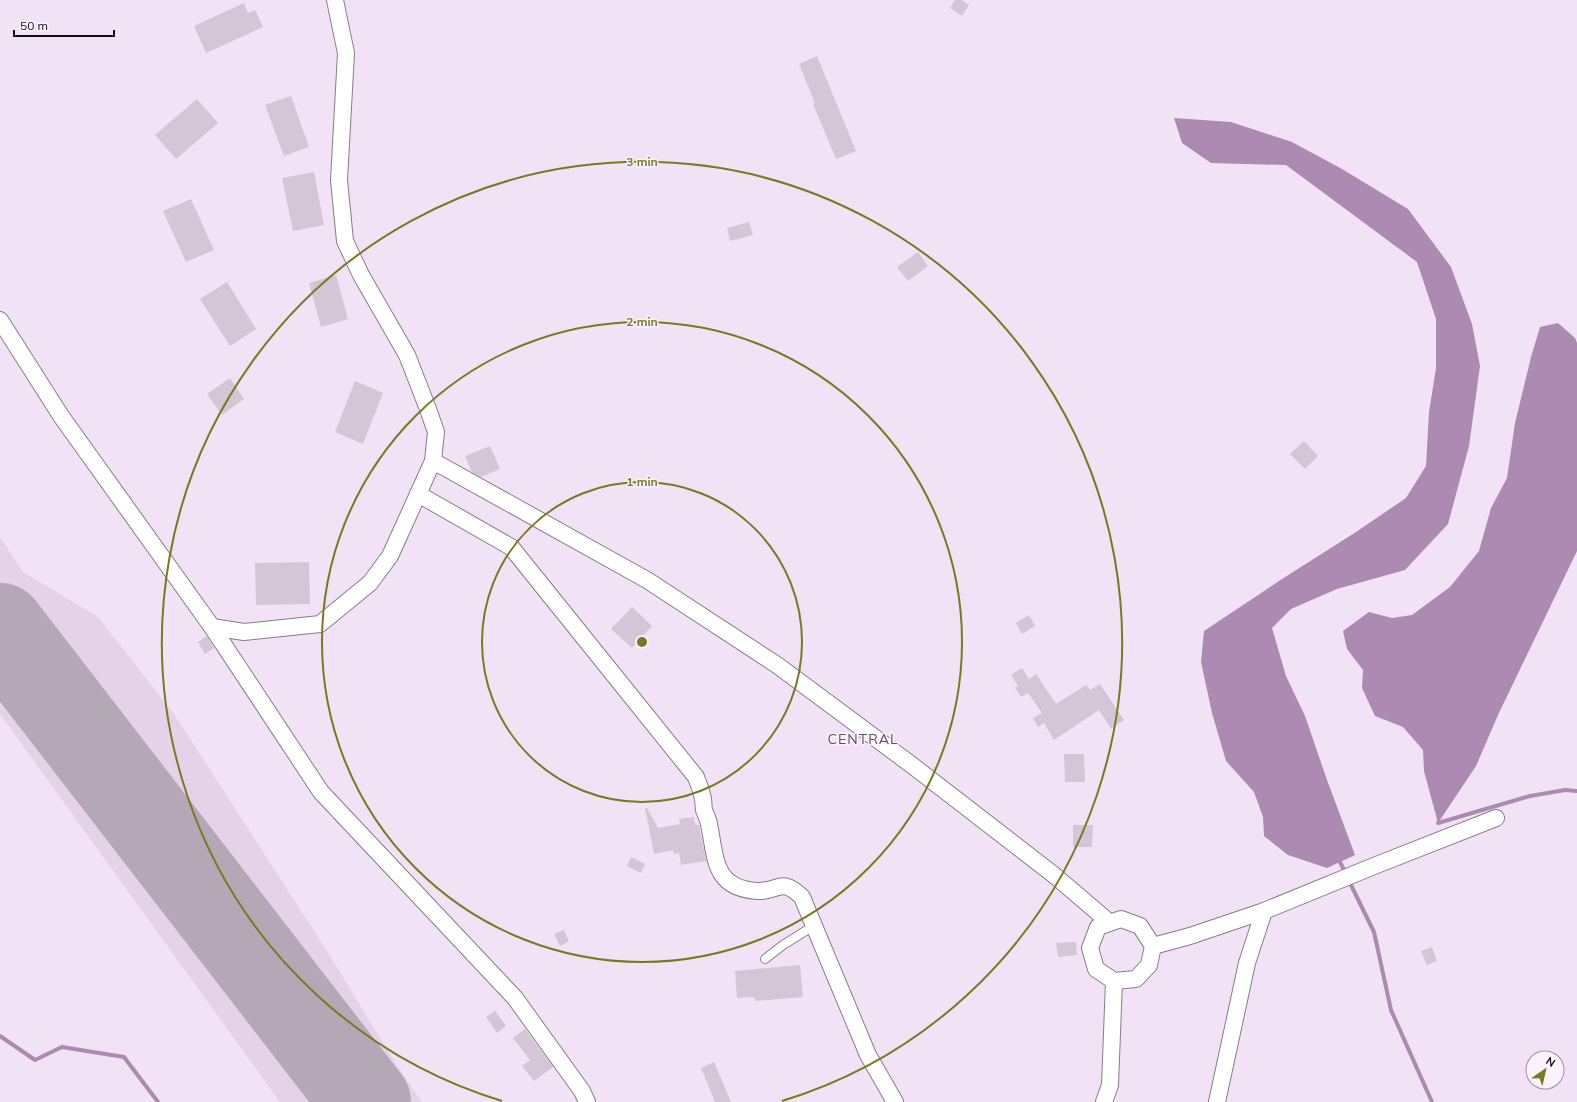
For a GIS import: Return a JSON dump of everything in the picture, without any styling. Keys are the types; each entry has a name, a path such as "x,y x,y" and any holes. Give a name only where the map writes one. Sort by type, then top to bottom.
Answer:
{"street":[{"path":"212,627 244,632 320,624 370,583 390,556 433,460 436,432 407,355 361,275 345,241 339,180 346,53 335,0"},
{"path":"0,320 61,416 212,627 321,792 515,998 582,1091 587,1102"},
{"path":"433,460 647,580 777,665 913,766 1054,875 1109,922"},
{"path":"418,494 511,547 696,777 702,794 717,867 726,880 738,888 759,891 782,886 792,887 802,897 868,1055 896,1102"},
{"path":"1153,946 1190,936 1264,911 1496,818"},
{"path":"1217,1102 1247,963 1264,911"},
{"path":"1122,919 1140,926 1153,946 1149,965 1136,979 1114,981 1096,969 1090,948 1098,927 1109,922 1122,919"},
{"path":"1104,1102 1110,1084 1114,981"}],"lane":[{"path":"765,959 783,945 814,926"}],"shaded area":[{"path":"1174,118 1231,122 1292,142 1342,169 1408,209 1451,267 1472,324 1480,366 1469,446 1448,524 1405,570 1337,589 1291,609 1272,628 1286,676 1305,716 1355,855 1327,868 1288,855 1264,836 1263,817 1254,792 1226,761 1212,713 1201,662 1204,631 1406,498 1426,466 1429,412 1436,368 1436,319 1417,262 1286,165 1211,163 1182,143"},
{"path":"1558,323 1575,338 1577,343 1577,551 1498,715 1476,766 1438,823 1424,771 1423,750 1403,727 1375,716 1362,688 1363,670 1347,649 1343,631 1369,612 1392,618 1412,615 1450,587 1479,551 1491,508 1507,478 1515,423 1540,327"},
{"path":"0,537 23,572 98,617 174,714 327,951 396,1064 422,1102 280,1102 0,714"}],"building":[{"path":"955,0 962,0 969,5 962,16 950,8"},
{"path":"244,3 248,13 255,10 263,27 206,53 194,26"},
{"path":"817,56 856,151 836,159 813,104 815,103 799,64"},
{"path":"291,96 309,147 284,156 265,105"},
{"path":"197,99 218,123 176,159 155,135"},
{"path":"314,172 324,225 293,231 282,178"},
{"path":"191,199 214,250 186,262 163,211"},
{"path":"749,222 753,235 730,241 727,228"},
{"path":"918,252 928,266 908,281 897,267"},
{"path":"336,275 348,319 321,327 309,283"},
{"path":"227,282 256,329 230,346 200,299"},
{"path":"230,378 244,399 222,415 207,394"},
{"path":"355,381 383,393 363,444 335,432"},
{"path":"1304,441 1318,456 1305,469 1290,454"},
{"path":"490,446 500,469 481,477 472,472 465,456"},
{"path":"309,562 310,604 256,605 255,563"},
{"path":"632,607 652,626 632,648 611,629"},
{"path":"1029,615 1035,626 1022,634 1016,623"},
{"path":"207,636 214,648 205,654 198,642"},
{"path":"1022,668 1029,679 1036,674 1056,704 1086,685 1090,690 1100,684 1124,720 1111,729 1099,710 1054,740 1044,723 1038,727 1033,718 1042,713 1028,693 1021,697 1015,688 1018,686 1011,675"},
{"path":"1064,754 1084,754 1085,782 1065,782"},
{"path":"645,808 647,808 658,828 680,824 679,819 694,817 695,825 699,825 706,861 681,865 679,853 674,854 673,850 654,854"},
{"path":"1073,825 1093,825 1092,847 1073,847"},
{"path":"631,857 645,864 641,873 627,866"},
{"path":"564,930 569,941 560,946 554,934"},
{"path":"1076,942 1077,955 1058,957 1056,943"},
{"path":"1432,947 1437,961 1427,965 1421,951"},
{"path":"800,965 803,997 755,1001 754,997 737,998 735,971"},
{"path":"495,1011 506,1026 497,1033 486,1017"},
{"path":"525,1029 553,1067 534,1081 522,1066 530,1060 513,1038"},
{"path":"714,1062 731,1102 715,1102 701,1068"}],"waterway":[{"path":"1438,823 1530,796 1565,790 1577,791"},
{"path":"1340,862 1346,874"},
{"path":"1349,881 1374,932 1391,1010 1432,1102"},
{"path":"0,1036 35,1060 62,1047 124,1057 158,1102"}],"runway":[{"path":"0,628 366,1102"}],"district":[{"name":"CENTRAL","path":"863,739"}]}
